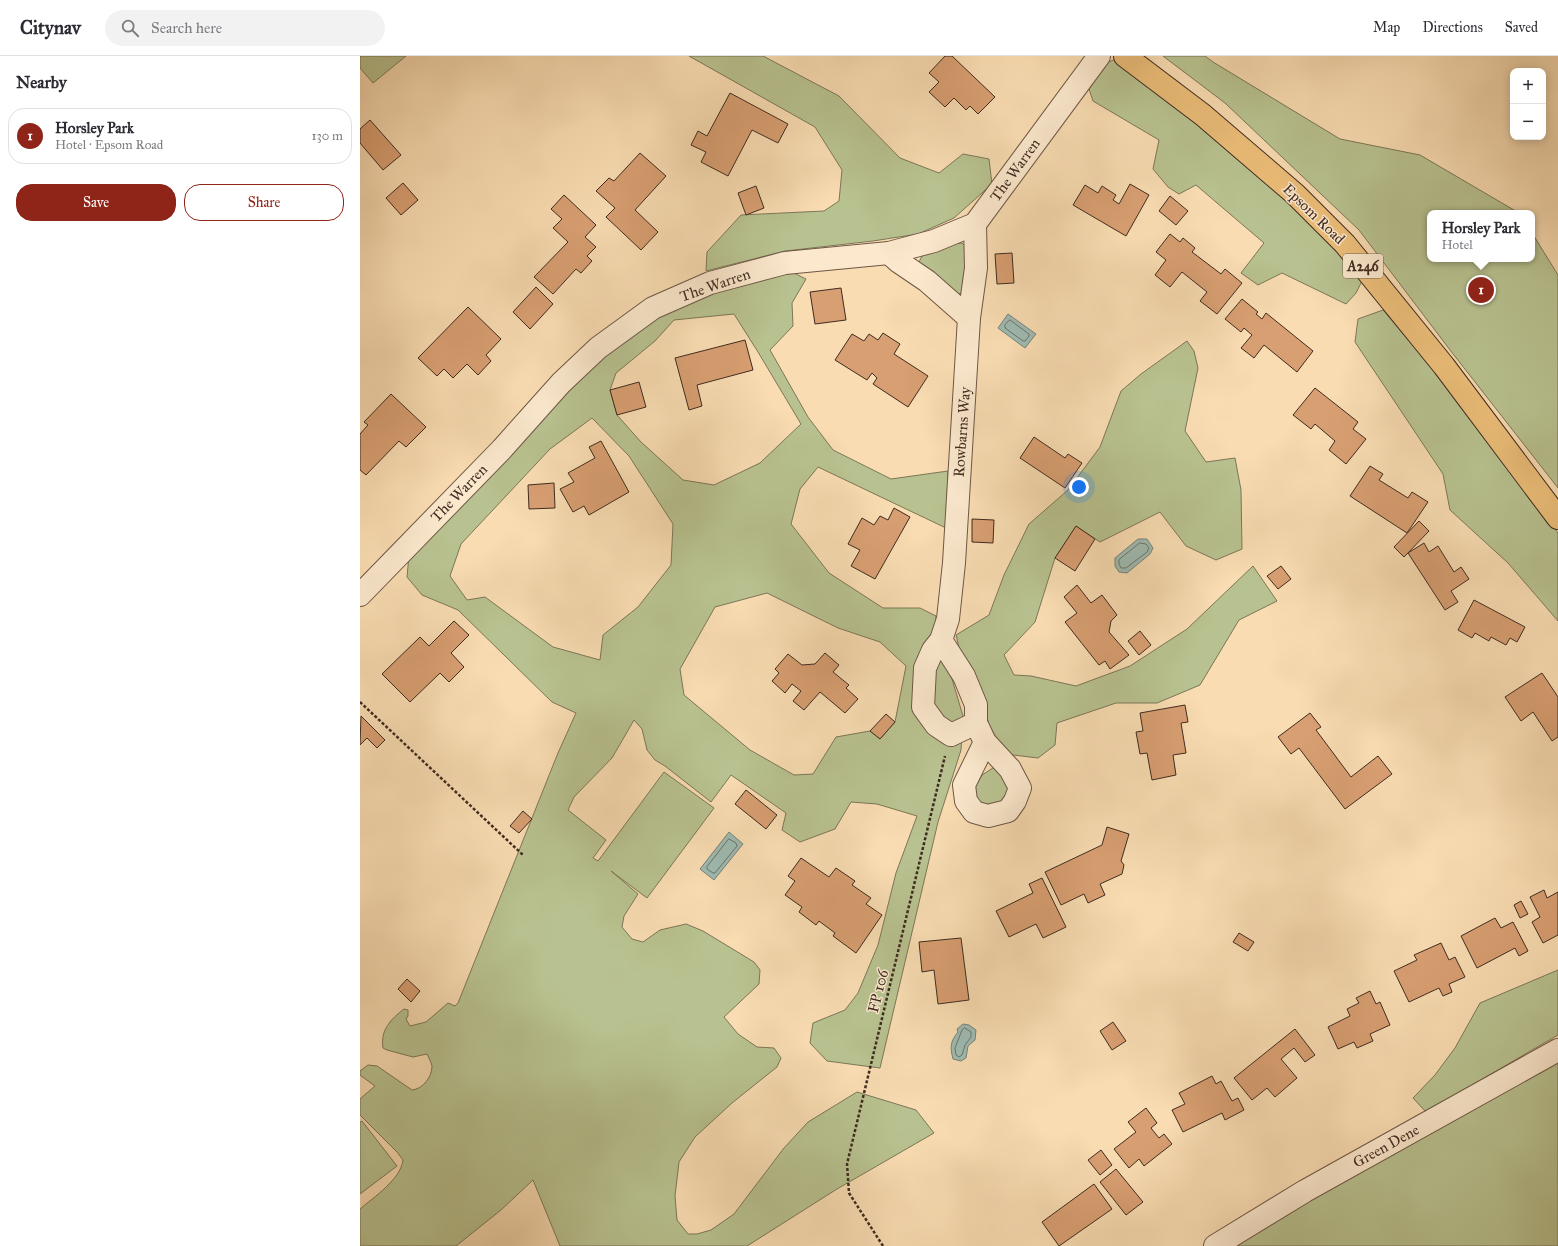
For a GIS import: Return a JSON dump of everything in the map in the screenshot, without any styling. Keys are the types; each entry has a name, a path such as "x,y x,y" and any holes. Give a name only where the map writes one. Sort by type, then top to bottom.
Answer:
{"main road":[{"name":"Epsom Road","path":"1125,56 1203,115 1289,189 1345,244 1444,366 1558,518"}],"street":[{"name":"The Warren","path":"360,594 502,449 562,383 598,348 653,308 710,283 785,263 889,253 934,240 975,224 1099,56"},
{"name":"Rowbarns Way","path":"951,735 936,725 923,707 925,668 933,650 941,640 948,619 954,563 969,318 976,268 975,224"},
{"path":"889,253 899,262 927,281 969,318"},
{"path":"941,640 964,676 976,705 980,733 951,735"},
{"name":"Green Dene","path":"1215,1246 1305,1191 1558,1050"}],"path":[{"path":"360,702 524,855"},
{"name":"FP 106","path":"883,1246 849,1193 847,1164 951,735"}],"green space":[{"path":"360,56 406,56 373,83 360,68"},
{"path":"689,56 763,56 839,96 900,158 939,173 963,154 989,159 992,184 954,218 918,234 873,241 785,251 706,271 707,252 741,215 824,211 839,201 842,170 815,127"},
{"path":"1163,56 1205,56 1340,139 1420,155 1514,210 1427,210 1427,262 1535,262 1535,238 1558,275 1558,488 1450,350 1359,230 1225,103"},
{"path":"1116,59 1206,126 1339,248 1362,281 1356,293 1346,304 1282,273 1258,285 1241,273 1264,243 1196,185 1179,194 1168,187 1153,169 1159,140 1093,101 1089,89 1106,63"},
{"path":"962,243 968,249 962,293 956,295 921,271 919,262 924,252 951,244"},
{"path":"792,272 806,279 792,303 793,326 770,350 808,417 833,450 891,479 948,471 946,528 818,467 800,489 791,524 829,573 883,608 920,608 936,616 935,634 942,659 952,679 963,716 961,750 938,822 880,1068 827,1061 810,1043 813,1023 845,1010 858,993 878,945 896,873 917,816 877,804 851,802 835,829 800,842 782,830 786,813 731,775 711,802 655,760 647,750 642,729 634,720 612,758 574,797 568,810 606,840 593,858 598,861 664,772 714,808 647,898 611,871 638,894 624,916 622,927 632,939 643,942 660,930 686,924 703,931 754,962 760,970 759,984 724,1017 738,1034 757,1047 774,1048 781,1058 777,1067 732,1103 695,1137 679,1162 675,1196 677,1220 688,1234 697,1234 711,1230 734,1214 784,1148 808,1122 857,1092 916,1110 934,1133 837,1189 747,1246 560,1246 533,1180 501,1210 456,1246 360,1246 360,1209 392,1181 401,1167 403,1160 360,1115 360,1099 375,1086 360,1075 360,1071 368,1065 377,1066 412,1090 423,1085 429,1078 432,1066 427,1054 413,1057 383,1048 383,1036 385,1030 391,1021 404,1009 408,1010 408,1016 406,1019 410,1026 426,1022 448,1003 455,1006 458,1003 558,753 576,713 552,702 458,610 422,595 407,577 409,555 430,528 628,332 692,299","holes":["734,314 801,424 760,463 714,485 683,480 641,442 617,415 610,390 616,373 655,341 674,320","592,418 629,456 673,524 671,565 638,607 603,635 600,660 553,647 485,597 467,600 450,576 461,544 550,449","767,593 838,628 880,642 906,666 895,722 880,739 870,731 836,737 813,774 794,775 750,750 684,695 680,669 715,607"]},
{"path":"1383,310 1447,386 1558,533 1558,621 1508,563 1450,510 1443,474 1355,342 1358,319"},
{"path":"1187,341 1194,351 1198,368 1185,431 1206,462 1235,458 1241,490 1242,549 1216,560 1186,546 1160,512 1100,542 1076,526 1055,558 1035,622 1004,655 1014,675 1031,676 1076,686 1130,666 1187,629 1253,566 1277,601 1239,620 1200,685 1157,703 1116,703 1057,723 1055,745 1038,758 1005,754 989,725 978,681 962,661 956,635 989,615 1004,575 1029,524 1068,490 1100,447 1121,391 1141,374"},
{"path":"996,766 1010,787 1004,801 981,809 970,796 982,775"},
{"path":"1558,970 1558,1035 1426,1112 1413,1098 1435,1075 1455,1048 1480,1003"},
{"path":"1558,1058 1558,1246 1231,1246"},
{"path":"362,1121 397,1166 360,1194 360,1122"}],"water":[{"path":"1008,314 1036,334 1025,348 998,328"},
{"path":"1138,539 1147,539 1153,548 1150,554 1127,573 1119,572 1115,566 1115,558"},
{"path":"729,832 743,844 714,880 700,869"},
{"path":"963,1024 969,1025 976,1030 975,1040 968,1046 966,1058 961,1061 953,1059 951,1048 953,1039 958,1032 957,1029"}],"building":[{"path":"945,56 952,56 995,97 978,114 970,106 966,110 954,98 945,107 929,92 939,82 929,73"},
{"path":"730,93 788,124 778,143 752,130 728,176 701,162 706,152 691,145 698,131 707,136"},
{"path":"370,120 401,155 383,170 360,143 360,129"},
{"path":"640,153 666,176 635,210 658,232 641,250 606,217 615,208 596,191 609,178 614,181"},
{"path":"403,183 418,200 401,215 386,198"},
{"path":"1130,184 1149,195 1126,236 1073,205 1085,185 1098,193 1102,186 1116,195 1113,200 1119,204"},
{"path":"756,186 764,208 746,215 738,193"},
{"path":"564,195 596,225 585,237 596,247 587,256 592,261 581,273 576,269 553,294 534,277 568,242 553,228 562,219 551,209"},
{"path":"1170,196 1188,211 1176,225 1159,211"},
{"path":"1170,234 1180,242 1183,238 1195,248 1192,252 1221,274 1225,269 1242,283 1217,314 1200,301 1207,292 1182,272 1170,287 1155,275 1166,260 1156,252"},
{"path":"1012,253 1014,283 997,284 995,254"},
{"path":"536,287 553,304 530,329 513,312"},
{"path":"841,288 846,320 815,324 810,292"},
{"path":"1242,299 1258,312 1256,314 1262,319 1266,313 1313,351 1297,372 1264,345 1254,358 1241,348 1252,335 1244,328 1241,332 1225,319"},
{"path":"468,307 501,339 486,355 491,361 478,375 467,364 453,378 444,369 437,376 418,358"},
{"path":"883,333 900,344 894,354 928,376 908,407 873,384 877,378 872,373 867,380 835,360 852,334 864,341 869,334 878,340"},
{"path":"745,340 753,370 697,385 702,406 689,410 675,358"},
{"path":"639,382 646,407 617,415 610,390"},
{"path":"1315,388 1358,422 1353,429 1366,439 1346,464 1329,450 1335,441 1315,424 1311,429 1293,415"},
{"path":"391,394 426,427 406,447 399,441 366,475 360,470 360,434 368,425 364,422"},
{"path":"1034,437 1065,458 1068,454 1082,463 1065,488 1020,458"},
{"path":"601,441 629,492 589,515 584,506 573,512 560,489 574,482 568,473 595,458 589,447"},
{"path":"1370,466 1383,474 1379,480 1408,498 1412,492 1428,502 1407,533 1350,496"},
{"path":"554,483 555,508 529,509 528,485"},
{"path":"894,508 910,517 875,579 851,566 860,550 848,544 862,518 874,525 880,516 888,520"},
{"path":"972,519 994,520 993,543 972,542"},
{"path":"1419,521 1429,531 1404,557 1394,547"},
{"path":"1076,526 1095,539 1075,571 1055,558"},
{"path":"1424,543 1429,552 1438,546 1454,572 1461,567 1469,579 1451,591 1458,602 1445,610 1408,553"},
{"path":"1281,566 1291,579 1278,589 1267,576"},
{"path":"1077,585 1091,603 1102,595 1117,615 1111,621 1109,632 1129,655 1110,669 1105,661 1099,665 1065,622 1077,613 1064,597"},
{"path":"1474,600 1525,627 1517,642 1510,638 1506,645 1491,637 1489,641 1475,633 1472,638 1458,630"},
{"path":"454,621 469,635 451,653 464,667 449,682 440,673 410,702 382,674 420,637 429,646"},
{"path":"1140,631 1151,645 1139,655 1128,641"},
{"path":"825,653 839,665 833,672 849,685 846,688 858,699 845,713 820,692 804,710 793,701 801,691 792,684 785,693 772,681 779,673 775,669 788,654 802,665 815,664"},
{"path":"1542,673 1558,697 1558,737 1552,741 1533,712 1521,721 1505,697"},
{"path":"1185,705 1188,722 1181,723 1186,753 1173,755 1176,775 1152,780 1147,753 1140,754 1136,732 1143,731 1140,713"},
{"path":"1310,713 1321,727 1316,730 1351,777 1378,756 1392,774 1345,809 1299,748 1291,754 1278,737"},
{"path":"886,714 895,722 880,739 870,731"},
{"path":"361,716 385,740 377,748 367,738 360,745"},
{"path":"746,790 777,815 766,829 735,804"},
{"path":"523,811 532,819 519,833 510,826"},
{"path":"1107,827 1129,834 1121,861 1124,865 1122,874 1100,884 1105,895 1088,903 1084,894 1061,905 1045,872 1102,845"},
{"path":"801,858 829,877 836,868 855,881 852,885 871,898 866,904 882,915 856,953 833,936 835,933 819,921 816,925 799,912 802,907 785,895 795,881 788,876"},
{"path":"1042,878 1066,927 1043,938 1036,924 1009,937 996,911 1033,893 1029,884"},
{"path":"1544,890 1547,898 1558,892 1558,935 1543,943 1532,922 1540,917 1530,897"},
{"path":"1521,901 1528,914 1520,918 1514,905"},
{"path":"1495,918 1501,928 1513,922 1528,951 1519,956 1515,948 1477,968 1461,936"},
{"path":"1239,933 1254,942 1248,951 1233,942"},
{"path":"961,938 969,1000 938,1004 934,970 922,972 919,942"},
{"path":"1441,943 1449,960 1455,957 1465,977 1449,984 1452,992 1443,996 1439,988 1409,1002 1394,971 1417,960 1414,955"},
{"path":"407,979 420,991 411,1002 398,989"},
{"path":"1370,991 1376,1004 1380,1002 1390,1025 1370,1034 1373,1041 1357,1048 1354,1042 1338,1049 1328,1027 1350,1016 1347,1009 1359,1003 1356,998"},
{"path":"1113,1022 1126,1041 1112,1050 1100,1031"},
{"path":"1295,1029 1315,1055 1305,1062 1294,1048 1281,1059 1297,1078 1275,1097 1267,1088 1252,1100 1234,1078"},
{"path":"1212,1076 1216,1084 1221,1081 1232,1101 1238,1098 1244,1110 1225,1120 1222,1113 1183,1132 1172,1110 1185,1104 1179,1093"},
{"path":"1146,1108 1157,1123 1151,1128 1159,1138 1164,1134 1172,1144 1144,1166 1139,1159 1129,1168 1114,1149 1136,1132 1128,1122"},
{"path":"1101,1150 1112,1165 1100,1175 1088,1160"},
{"path":"1116,1169 1143,1202 1126,1215 1100,1182"},
{"path":"1094,1184 1112,1209 1059,1246 1042,1222"}],"place":[{"name":"Horsley Park","path":"1481,290"}]}
